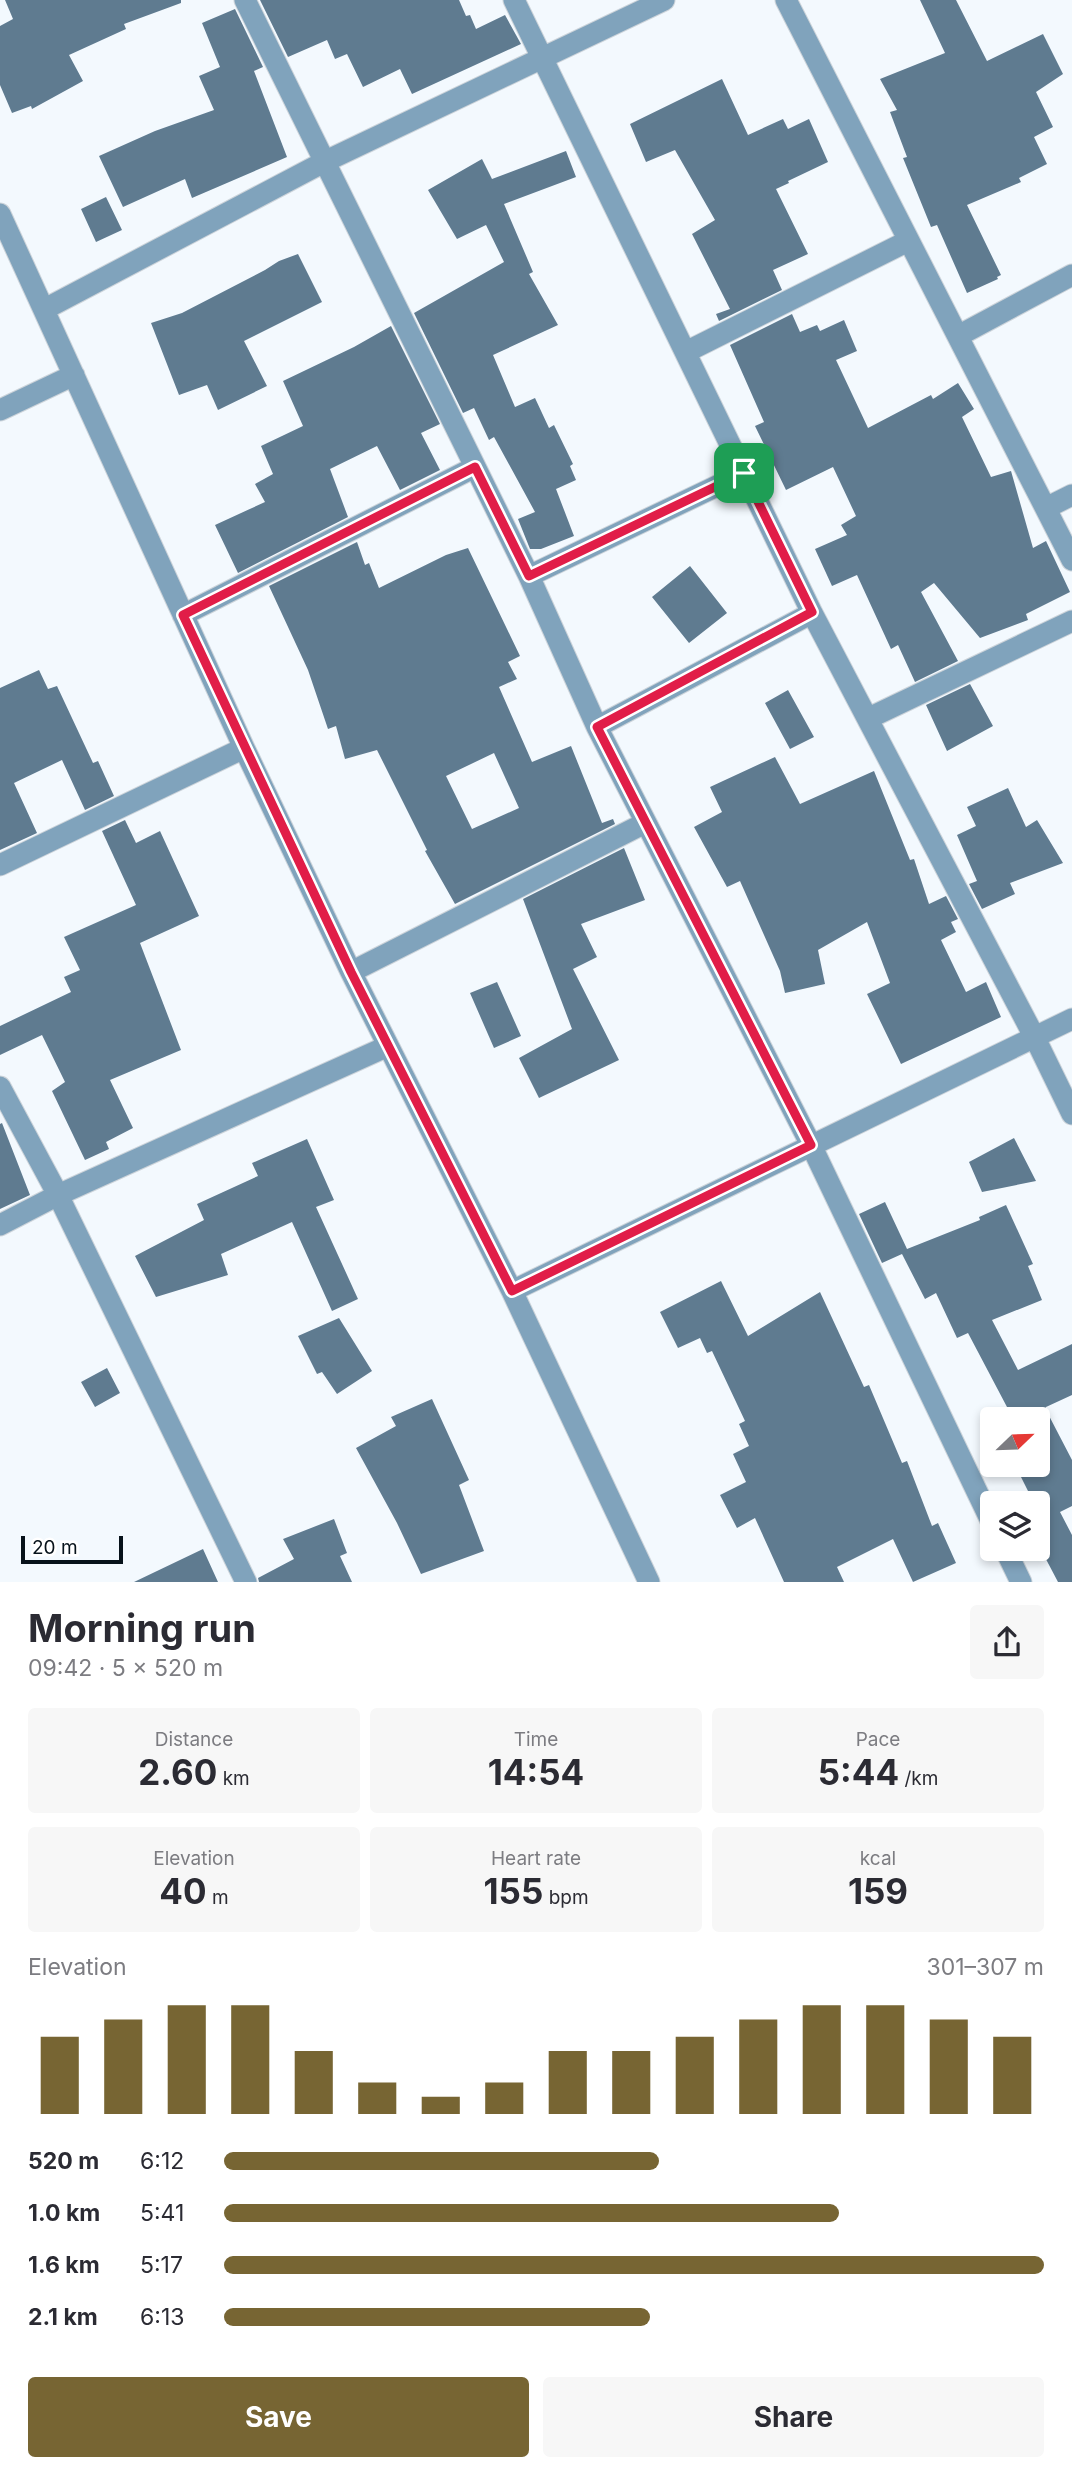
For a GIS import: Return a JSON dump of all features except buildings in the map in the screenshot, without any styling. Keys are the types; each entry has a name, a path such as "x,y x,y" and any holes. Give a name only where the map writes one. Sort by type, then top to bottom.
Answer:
{"street":[{"path":"245,0 529,576 597,727 811,1145 980,1498"},
{"path":"513,0 812,612 1072,1114"},
{"path":"45,309 324,162 664,0"},
{"path":"786,0 1072,560"},
{"path":"0,214 244,748 351,972 512,1291 649,1582"},
{"path":"687,352 908,241"},
{"path":"958,335 1072,275"},
{"path":"0,410 74,375"},
{"path":"183,615 475,467"},
{"path":"529,576 744,473"},
{"path":"1046,508 1072,495"},
{"path":"597,727 812,612"},
{"path":"869,718 1072,621"},
{"path":"0,865 244,748"},
{"path":"351,972 645,822"},
{"path":"512,1291 1072,1019"},
{"path":"0,1225 58,1195 388,1046"},
{"path":"0,1087 58,1195 246,1582"},
{"path":"1011,1561 1021,1582"}],"route":[{"path":"475,467 529,576 744,473 812,612 597,727 811,1145 512,1291 351,972 183,615 475,467"}]}
